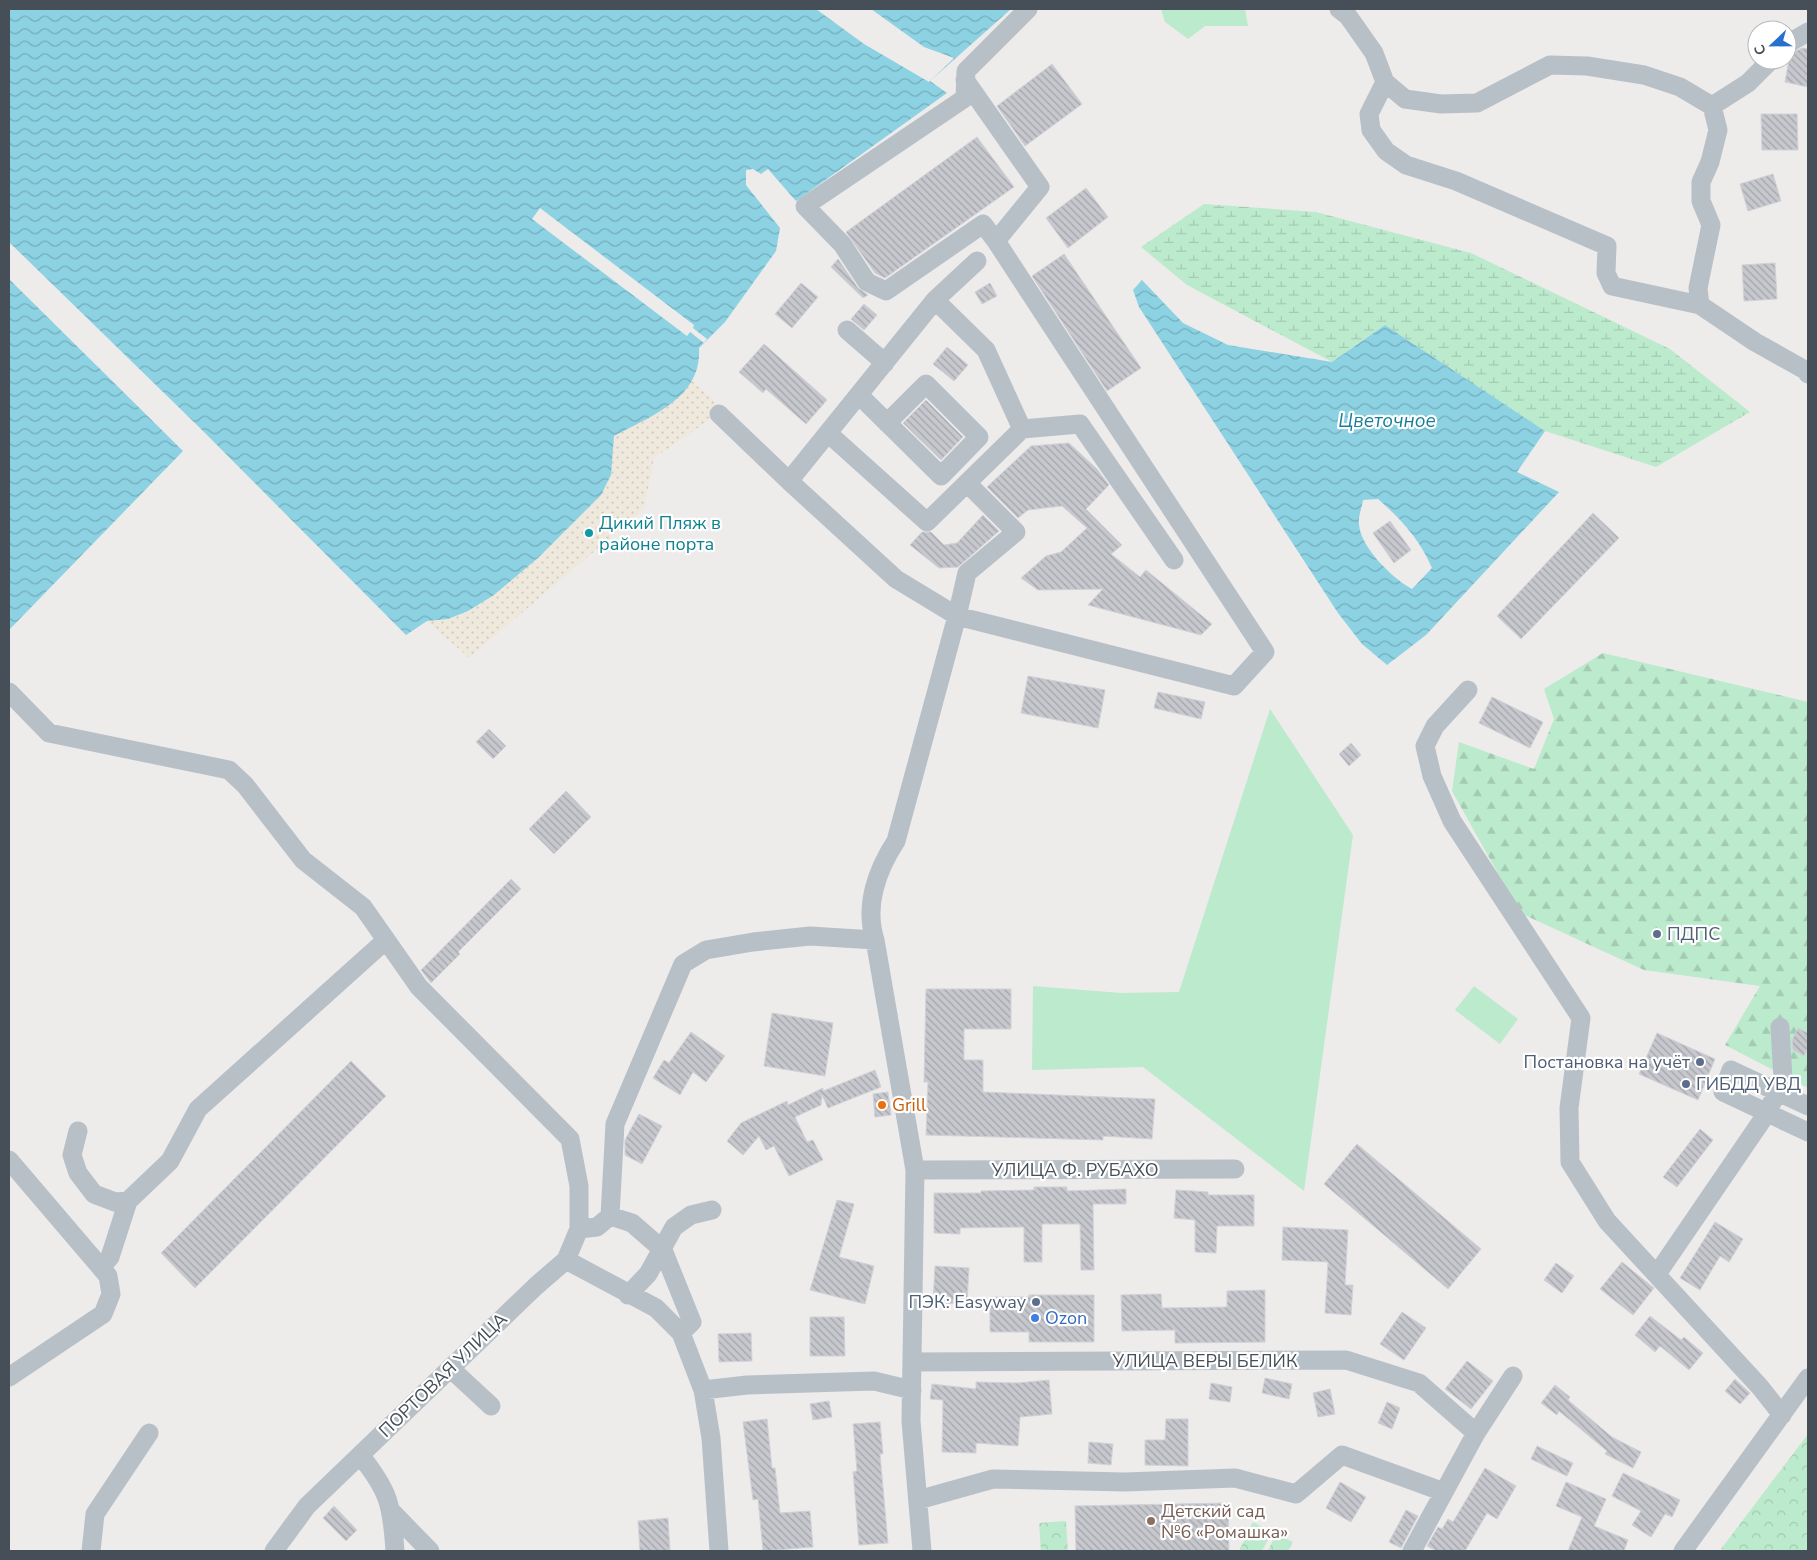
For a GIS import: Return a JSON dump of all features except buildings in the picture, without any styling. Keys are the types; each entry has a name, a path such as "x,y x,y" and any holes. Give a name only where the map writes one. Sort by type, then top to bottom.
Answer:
{"street":[{"path":"719,414 896,579 957,616 1234,686 1265,652 996,241 983,224 886,291 867,282 842,244 805,206 965,98 966,70 1028,9"},
{"path":"1338,9 1348,16 1374,53 1385,82 1406,98 1441,104 1477,102 1550,65 1587,66 1644,75 1680,87 1712,106 1718,130 1710,162 1701,182 1700,201 1711,225 1698,288 1700,304"},
{"path":"1797,38 1808,32"},
{"path":"1712,106 1748,83 1761,70"},
{"path":"965,80 1040,187 996,241"},
{"path":"1385,82 1369,114 1371,130 1386,151 1406,166 1456,181 1607,246 1606,273 1612,286 1700,304 1756,342 1805,370 1808,374"},
{"path":"789,481 829,434 935,300 977,261"},
{"path":"935,300 986,350 1022,429"},
{"path":"847,330 885,363"},
{"path":"859,395 887,423 941,476 979,437 926,384 887,423"},
{"path":"829,434 927,522 968,484 1022,429 1080,424 1174,560"},
{"path":"922,1551 911,1421 915,1170 875,940 870,923 871,906 882,863 896,841 968,573 1016,532 968,484"},
{"path":"1468,690 1434,726 1425,746 1432,776 1452,821 1581,1018 1569,1108 1570,1162 1607,1221 1657,1274 1782,1415"},
{"path":"9,692 49,733 230,770 245,785 303,860 363,906 386,940 198,1109 170,1161 128,1201 110,1257 101,1268"},
{"path":"580,1229 597,1226 610,1216 615,1124 684,964 706,950 753,942 810,936 875,940"},
{"name":"ПОРТОВАЯ УЛИЦА","path":"274,1551 307,1506 536,1286 566,1260 580,1229 579,1186 570,1139 418,987 386,940"},
{"path":"1657,1274 1767,1113 1778,1092 1783,1078 1780,1027"},
{"path":"1808,1106 1732,1070 1723,1092 1808,1132"},
{"path":"78,1130 72,1155 78,1173 94,1194 115,1202 128,1201"},
{"path":"9,1160 108,1276 111,1294 103,1314 9,1377"},
{"name":"УЛИЦА Ф. РУБАХО","path":"915,1170 1235,1169"},
{"path":"628,1295 648,1274 663,1250 674,1227 691,1215 712,1210"},
{"path":"610,1216 632,1223 663,1250 692,1322 682,1333"},
{"path":"566,1260 628,1295 656,1308 682,1333 703,1390 711,1438 720,1551"},
{"name":"УЛИЦА ВЕРЫ БЕЛИК","path":"912,1362 1346,1360 1420,1383 1476,1433"},
{"path":"450,1368 491,1406"},
{"path":"1412,1551 1476,1433 1513,1376"},
{"path":"1683,1551 1808,1378"},
{"path":"703,1390 747,1385 874,1381 912,1390"},
{"path":"90,1551 96,1514 149,1433"},
{"path":"360,1455 380,1480 392,1512 395,1551"},
{"path":"918,1500 992,1478 1125,1482 1235,1478 1296,1494 1342,1455 1444,1492"},
{"path":"392,1512 430,1551"}],"green space":[{"path":"1161,9 1245,9 1248,26 1205,26 1188,39 1165,22"},
{"path":"1204,204 1316,212 1471,253 1670,349 1750,412 1656,467 1545,431 1385,325 1332,362 1187,285 1141,247"},
{"path":"1603,653 1808,702 1808,1088 1725,1045 1760,986 1644,970 1520,913 1452,791 1459,742 1534,769 1554,719 1544,689"},
{"path":"1270,709 1353,835 1304,1191 1143,1067 1032,1070 1033,986 1121,993 1179,992"},
{"path":"1474,986 1518,1019 1500,1044 1455,1010"},
{"path":"1808,1434 1808,1551 1724,1551 1721,1549"},
{"path":"1066,1521 1068,1551 1041,1551 1039,1523"},
{"path":"1253,1522 1272,1532 1262,1551 1239,1551"},
{"path":"1276,1534 1293,1542 1288,1551 1268,1551"}],"sand":[{"name":"Дикий Пляж в районе порта","path":"692,381 724,410 654,458 644,509 469,658 427,621 468,611 539,557 601,495 614,436"}],"water":[{"path":"9,9 1011,9 930,81 947,93 796,201 768,169 761,174 753,169 746,170 746,185 780,228 776,251 725,322 699,348 698,365 692,380 683,393 658,413 614,436 611,475 601,495 539,557 494,595 468,611 448,619 427,621 406,635 201,429 9,242"},
{"path":"9,279 183,451 9,630"},
{"name":"Цветочное","path":"1142,280 1183,323 1228,345 1332,362 1385,325 1545,431 1517,472 1559,492 1426,635 1387,665 1362,644 1338,613 1139,307 1133,290","holes":["1378,499 1416,539 1432,568 1412,589 1387,570 1371,552 1361,533 1359,521 1363,500"]}],"pier":[{"path":"816,9 871,9 924,47 954,58 929,82 864,44"},
{"path":"540,208 694,325 693,328 707,339 704,343 690,332 687,336 532,219"}],"place":[{"name":"Дикий Пляж в районе порта","path":"589,533"},
{"name":"ПДПС","path":"1657,934"},
{"name":"Постановка на учёт","path":"1700,1062"},
{"name":"ГИБДД УВД","path":"1686,1084"},
{"name":"Grill","path":"882,1105"},
{"name":"ПЭК: Easyway","path":"1036,1302"},
{"name":"Ozon","path":"1035,1318"},
{"name":"Детский сад №6 «Ромашка»","path":"1151,1521"}]}
